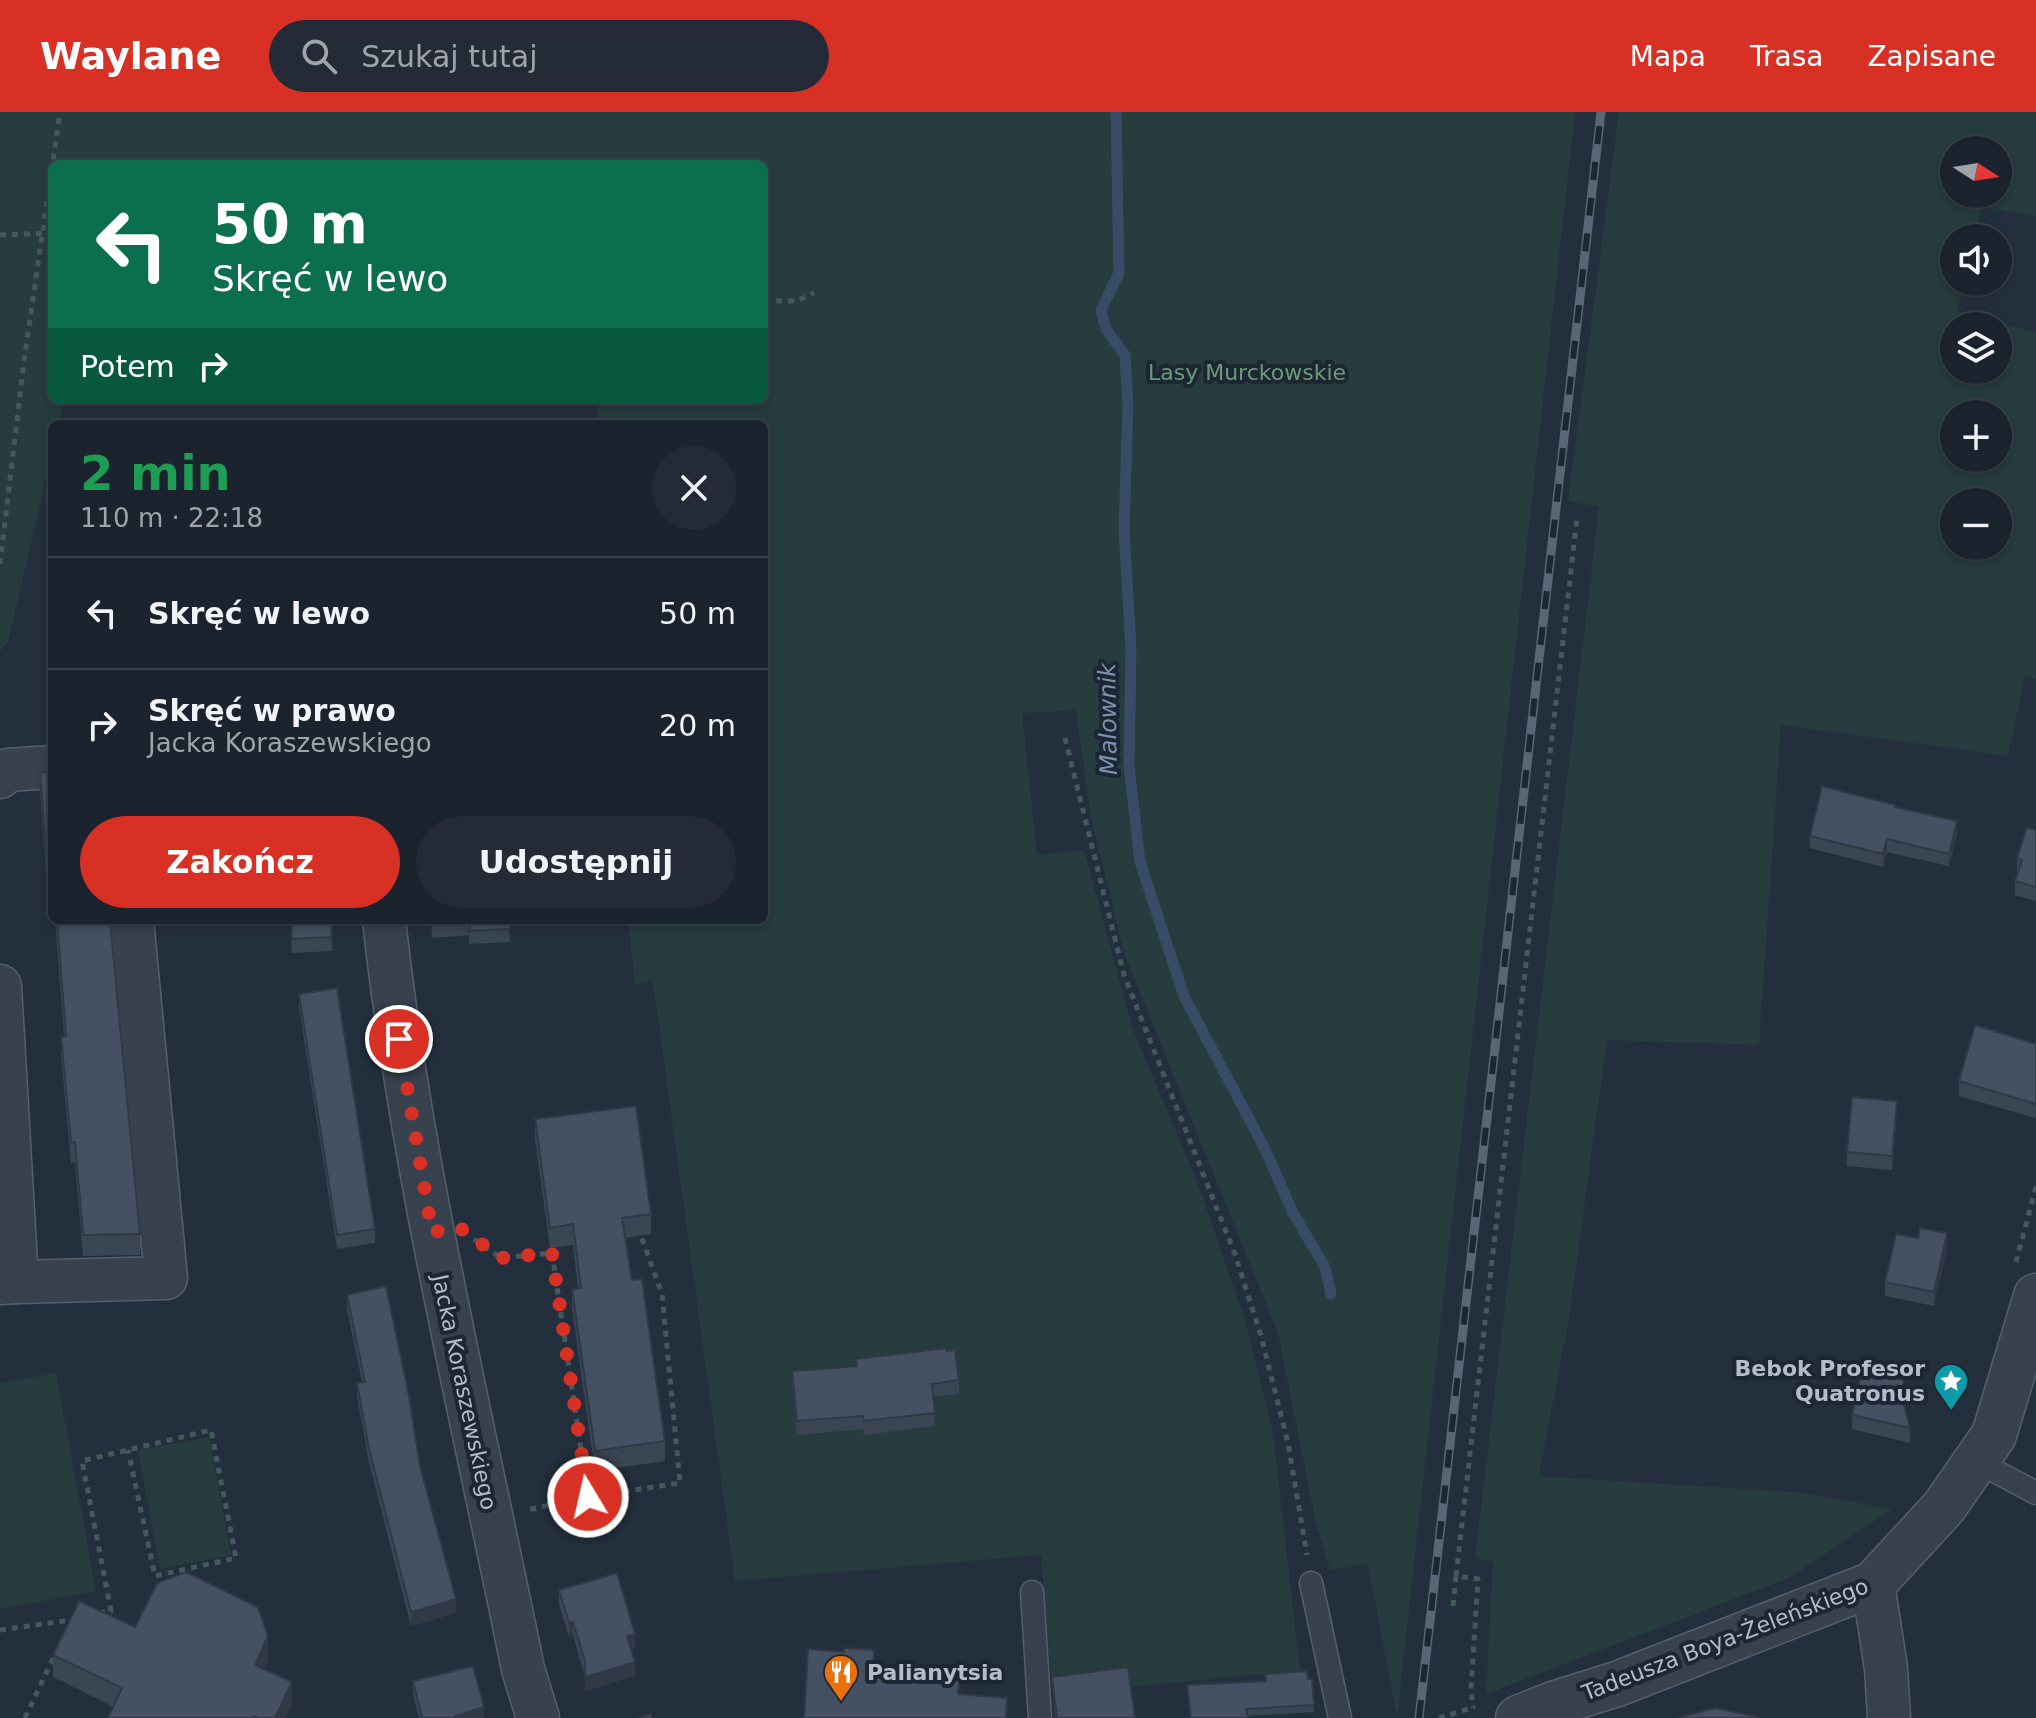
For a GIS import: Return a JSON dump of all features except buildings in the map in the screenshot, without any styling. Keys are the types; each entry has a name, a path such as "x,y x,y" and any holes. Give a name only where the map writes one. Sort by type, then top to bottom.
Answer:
{"street":[{"path":"0,777 8,770 48,767"},
{"path":"0,986 9,1283 166,1278 132,924"},
{"name":"Jacka Koraszewskiego","path":"384,924 394,1011 432,1232 523,1669 538,1718"},
{"name":"Tadeusza Boya-Żeleńskiego","path":"1542,1713 1873,1584 1944,1507 1994,1435 2026,1280"},
{"path":"1873,1584 1886,1668 1889,1718"}],"lane":[{"path":"1976,1461 2036,1493"},
{"path":"1311,1583 1340,1718"},
{"path":"1032,1592 1040,1718"}],"path":[{"path":"52,160 60,112"},
{"path":"0,564 48,188"},
{"path":"0,235 48,233"},
{"path":"768,301 796,301 814,293"},
{"path":"1453,1606 1577,518"},
{"path":"1065,738 1124,975 1235,1254 1261,1336 1288,1443 1311,1583"},
{"path":"2026,1280 2036,1187"},
{"path":"432,1232 460,1228 501,1258 552,1253 588,1497"},
{"path":"521,1512 588,1497 680,1483 662,1294 641,1236"},
{"path":"98,1614 111,1611 82,1461 211,1430 236,1558 155,1576 128,1450"},
{"path":"1456,1576 1478,1579 1471,1689 1473,1708"},
{"path":"0,1630 85,1617"},
{"path":"65,1634 71,1620"},
{"path":"25,1718 58,1648"}],"green space":[{"name":"Lasy Murckowskie","path":"0,112 1575,112 1397,1718 1368,1564 1330,1570 1315,1519 1278,1333 1124,953 1090,812 1076,710 1022,713 1037,855 1084,850 1132,1027 1198,1184 1245,1320 1273,1432 1300,1670 1133,1687 1130,1677 1052,1687 1041,1555 735,1581 653,981 635,984 628,924 768,924 768,420 598,420 597,404 768,404 768,160 48,160 48,404 63,404 59,420 48,420 48,469 8,642 0,651"},
{"path":"1619,112 2036,112 2036,216 1988,208 2012,208 2012,136 1940,136 1940,208 1982,208 1978,224 1940,224 1940,296 1961,296 1957,311 1961,312 1940,312 1940,384 2012,384 2012,326 2036,332 2036,679 2025,676 2008,756 1781,725 1759,1045 1607,1040 1569,1318 1539,1476 1797,1492 1892,1509 1789,1578 1486,1694 1493,1562 1475,1558 1599,507 1568,501"},
{"path":"56,1373 96,1591 0,1609 0,1383"},
{"path":"209,1437 231,1555 160,1569 138,1450"}],"waterway":[{"name":"Malownik","path":"1116,112 1119,273 1101,310 1106,329 1125,355 1128,406 1124,529 1131,649 1129,766 1140,862 1184,996 1265,1149 1293,1213 1325,1267 1331,1294"}],"railway":[{"path":"1419,1718 1601,112"}],"place":[{"name":"Bebok Profesor Quatronus","path":"1951,1412"},
{"name":"Palianytsia","path":"841,1703"}],"route":[{"path":"399,1039 432,1232 460,1228 501,1258 552,1253 588,1497"}]}
